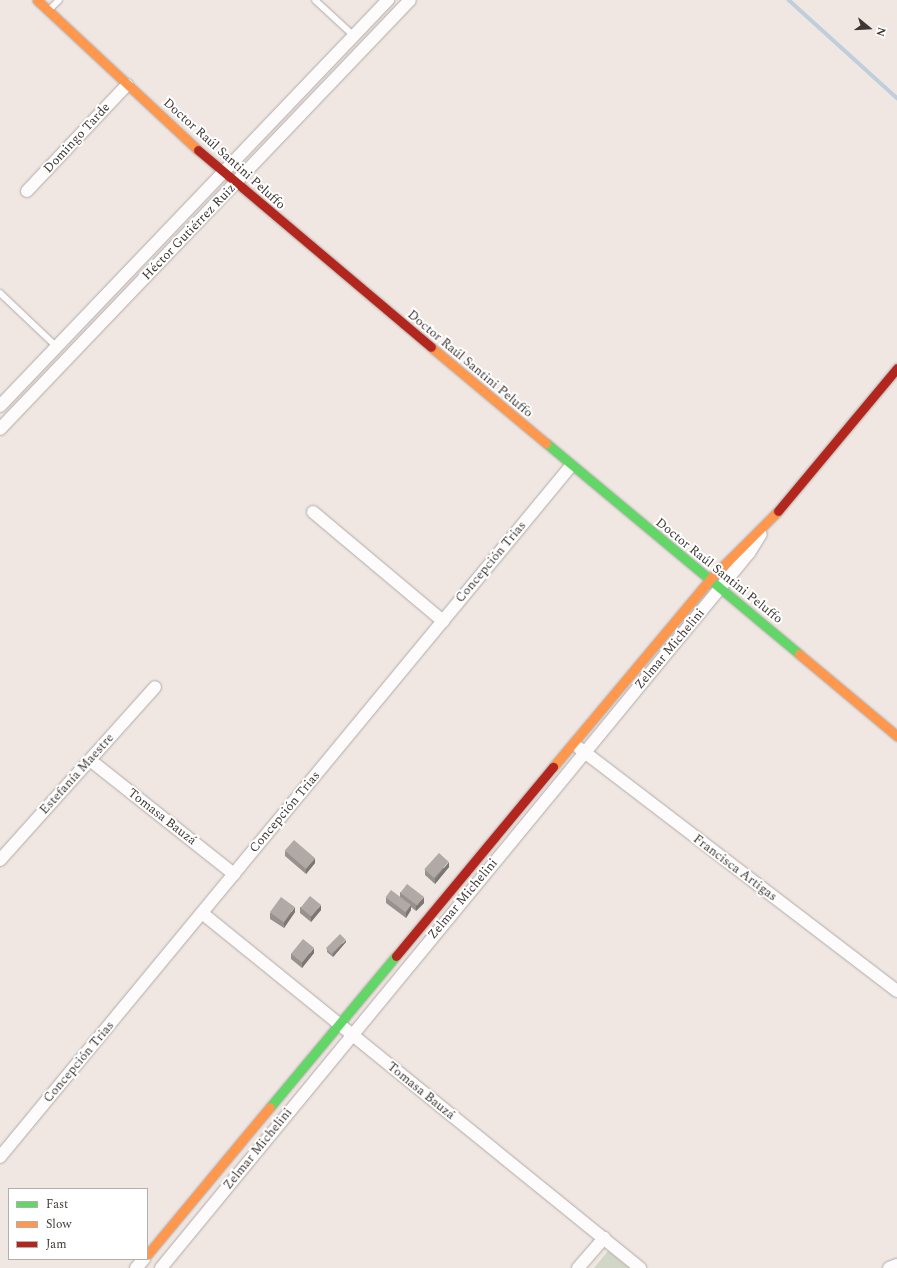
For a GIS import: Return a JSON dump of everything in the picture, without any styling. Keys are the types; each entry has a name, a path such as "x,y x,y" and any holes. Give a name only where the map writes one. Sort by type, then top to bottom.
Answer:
{"street":[{"name":"Doctor Raúl Santini Peluffo","path":"37,0 223,174 570,467 720,588 897,736"},
{"name":"Héctor Gutiérrez Ruiz","path":"0,406 390,0"},
{"path":"390,0 401,9"},
{"name":"Héctor Gutiérrez Ruiz","path":"0,429 410,0"},
{"name":"Domingo Tarde","path":"27,191 127,85"},
{"name":"Zelmar Michelini","path":"161,1268 351,1035 749,553 764,528 897,368"},
{"name":"Concepción Trias","path":"0,1157 570,467"},
{"path":"313,512 443,621"},
{"name":"Zelmar Michelini","path":"148,1254 710,580 739,548 764,528"},
{"name":"Estefanía Maestre","path":"0,860 155,687"},
{"name":"Francisca Artigas","path":"573,743 897,991"},
{"name":"Tomasa Bauzá","path":"90,760 234,874"},
{"name":"Tomasa Bauzá","path":"202,913 640,1268"},
{"path":"578,1268 604,1238"},
{"path":"136,1268 143,1260"},
{"path":"889,1268 897,1265"}],"lane":[{"path":"48,11 59,0"},
{"path":"315,0 354,36"},
{"path":"0,293 57,347"}],"green space":[{"path":"608,1251 629,1268 594,1268"}],"building":[{"path":"294,840 315,858 306,869 285,851"},
{"path":"439,853 449,862 434,878 424,869"},
{"path":"407,884 424,897 417,905 400,893"},
{"path":"391,890 411,905 406,912 386,897"},
{"path":"310,896 321,905 311,916 301,908"},
{"path":"281,897 295,907 284,922 270,912"},
{"path":"340,934 346,940 332,954 326,948"},
{"path":"303,939 314,948 302,963 291,954"}],"waterway":[{"path":"789,0 897,98"}],"traffic: fast":[{"path":"546,443 799,654"},
{"path":"270,1107 396,956"}],"traffic: slow":[{"path":"37,0 198,150"},
{"path":"431,347 546,443"},
{"path":"553,767 710,579 778,511"},
{"path":"799,654 897,736"},
{"path":"148,1254 270,1107"}],"traffic: jam":[{"path":"198,150 431,347"},
{"path":"778,511 897,368"},
{"path":"396,956 553,767"}]}
